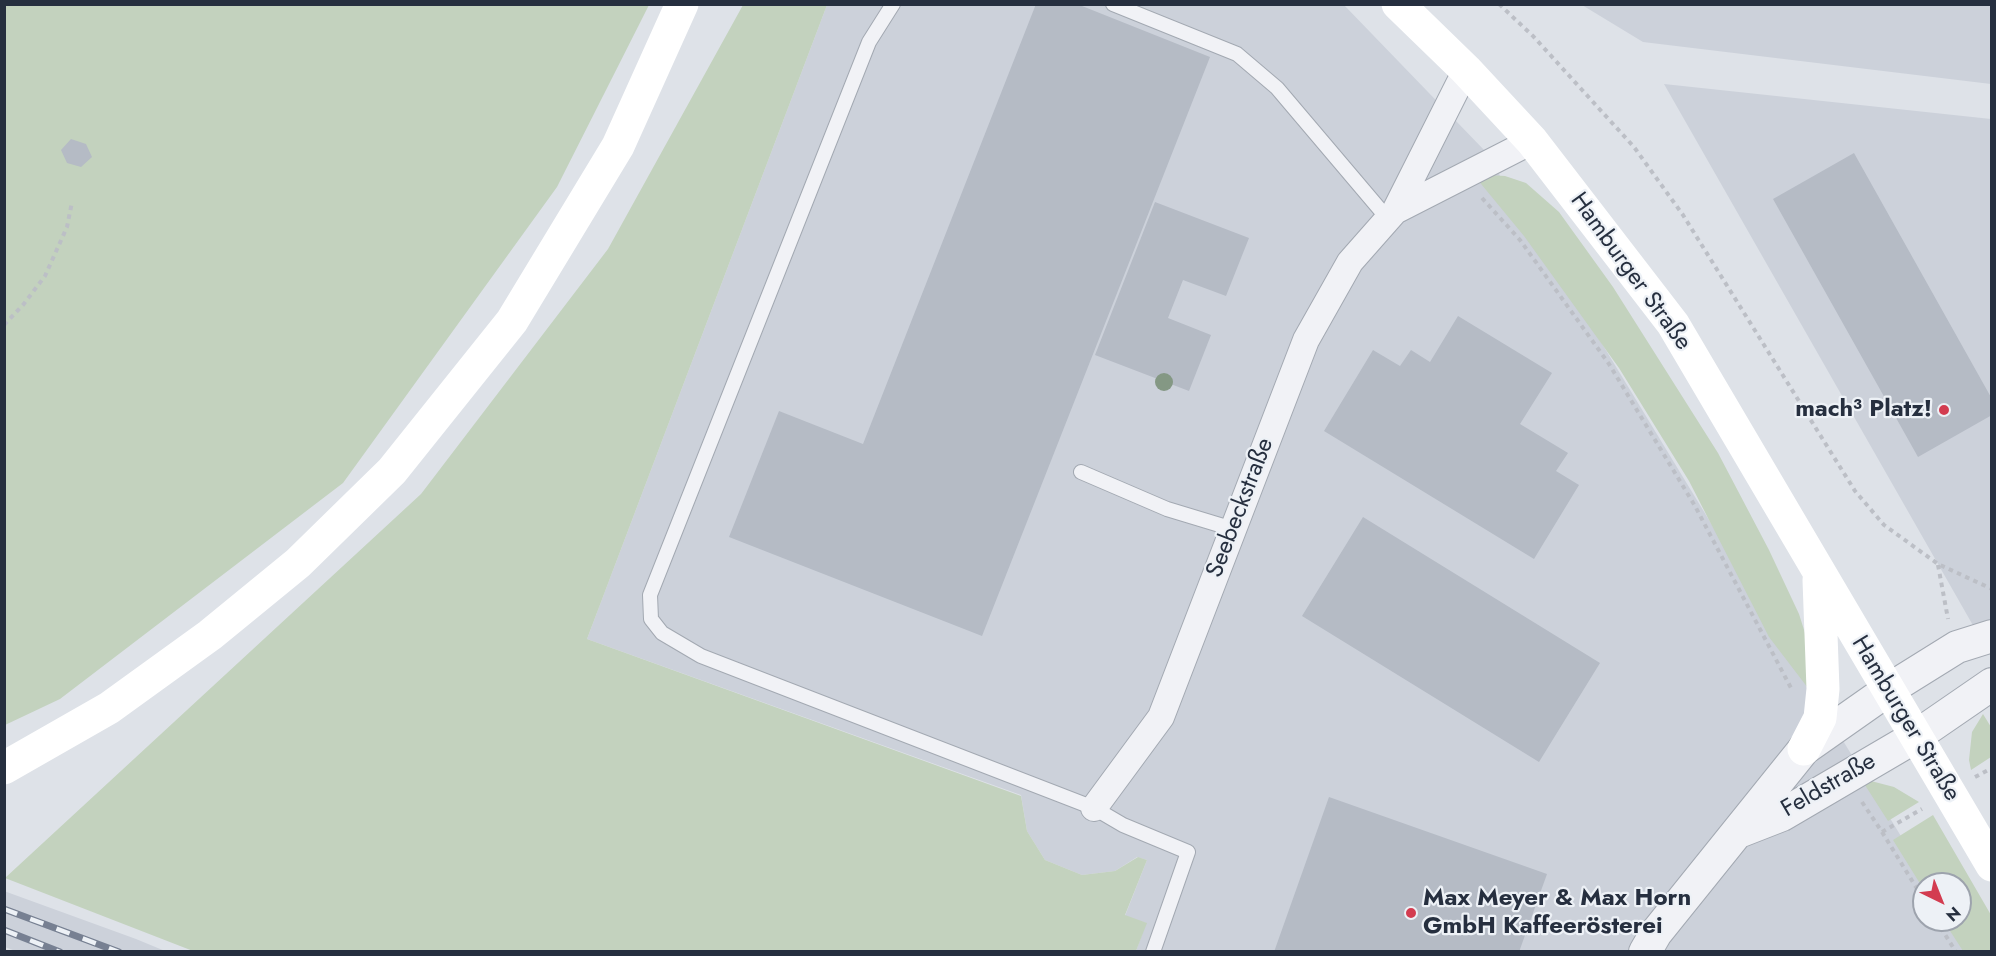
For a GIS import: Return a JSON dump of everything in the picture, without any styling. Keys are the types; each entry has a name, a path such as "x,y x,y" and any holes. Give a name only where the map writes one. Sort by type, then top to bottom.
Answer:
{"main road":[{"path":"4,768 109,708 210,635 298,563 392,471 512,321 618,146 682,4"},
{"name":"Hamburger Straße","path":"1398,4 1466,70 1532,141 1673,324 1992,865"},
{"name":"Hamburger Straße","path":"1804,749 1820,718 1823,689 1818,572"}],"street":[{"name":"Seebeckstraße","path":"1094,808 1161,717 1306,340 1350,262 1391,215 1466,70"},
{"name":"Seebeckstraße","path":"1391,215 1532,141"},
{"name":"Feldstraße","path":"1645,951 1656,933 1804,749 1888,690 1957,647 1992,636"},
{"name":"Feldstraße","path":"1740,831 1782,815 1915,736 1992,684"}],"lane":[{"path":"893,4 869,42 650,595 651,619 662,633 701,656 1094,808 1123,825 1188,852 1153,951"},
{"path":"1113,4 1238,54 1277,88 1391,215"},
{"path":"1081,472 1167,509 1233,529"}],"path":[{"path":"1499,4 1533,36 1634,147 1683,215 1855,491 1884,525 1938,564 1992,589"},
{"path":"1478,193 1520,240 1609,364 1695,506 1753,621 1796,697"},
{"path":"4,325 45,276 67,227 72,202"},
{"path":"1975,778 1992,768"},
{"path":"1859,797 1912,881"},
{"path":"1882,832 1923,809"},
{"path":"1944,932 1956,951"}],"shaded area":[{"path":"827,5 1344,5 1485,151 1923,872 1912,872 1912,932 1959,932 1971,951 1136,951 1146,923 1125,916 1147,860 1137,857 1115,871 1082,875 1045,860 1027,831 1021,795 587,639"},
{"path":"1582,5 1991,5 1991,84 1643,42"},
{"path":"1664,84 1991,119 1991,657 1938,564"},
{"path":"4,891 165,951 18,952 5,947"}],"green space":[{"path":"5,5 649,5 557,187 343,483 60,699 5,725"},
{"path":"743,5 827,5 587,639 1021,796 1027,831 1045,860 1082,875 1115,871 1138,857 1147,860 1125,915 1147,923 1136,951 193,951 5,878 421,494 608,249"},
{"path":"1488,175 1505,176 1526,183 1559,212 1613,287 1718,453 1769,550 1799,614 1805,633 1811,692 1769,637 1689,481 1619,368 1524,236 1477,179"},
{"path":"1983,714 1991,727 1991,757 1971,770 1969,760 1972,732"},
{"path":"1871,781 1894,787 1919,802 1888,821 1863,782"},
{"path":"1933,815 1966,872 1913,872 1893,840"},
{"path":"1972,882 1991,915 1991,951 1963,951 1951,932 1972,932"}],"building":[{"path":"1036,4 1077,4 1210,57 982,636 729,537 779,411 863,444"},
{"path":"71,139 86,144 92,157 81,167 67,163 61,150"},
{"path":"1854,153 1992,399 1992,415 1918,457 1773,199"},
{"path":"1155,202 1249,238 1226,296 1183,280 1168,318 1211,335 1189,391 1095,355"},
{"path":"1458,316 1552,373 1520,424 1568,453 1556,471 1579,485 1534,559 1324,431 1373,350 1400,366 1411,350 1430,362"},
{"path":"1363,517 1600,663 1539,762 1302,616"},
{"name":"Max Meyer & Max Horn GmbH Kaffeerösterei","path":"1329,797 1547,874 1519,952 1274,952"}],"railway":[{"path":"4,909 119,952"},
{"path":"4,930 60,952"}],"place":[{"name":"mach³ Platz!","path":"1944,410"},
{"name":"Max Meyer & Max Horn GmbH Kaffeerösterei","path":"1411,913"}]}
